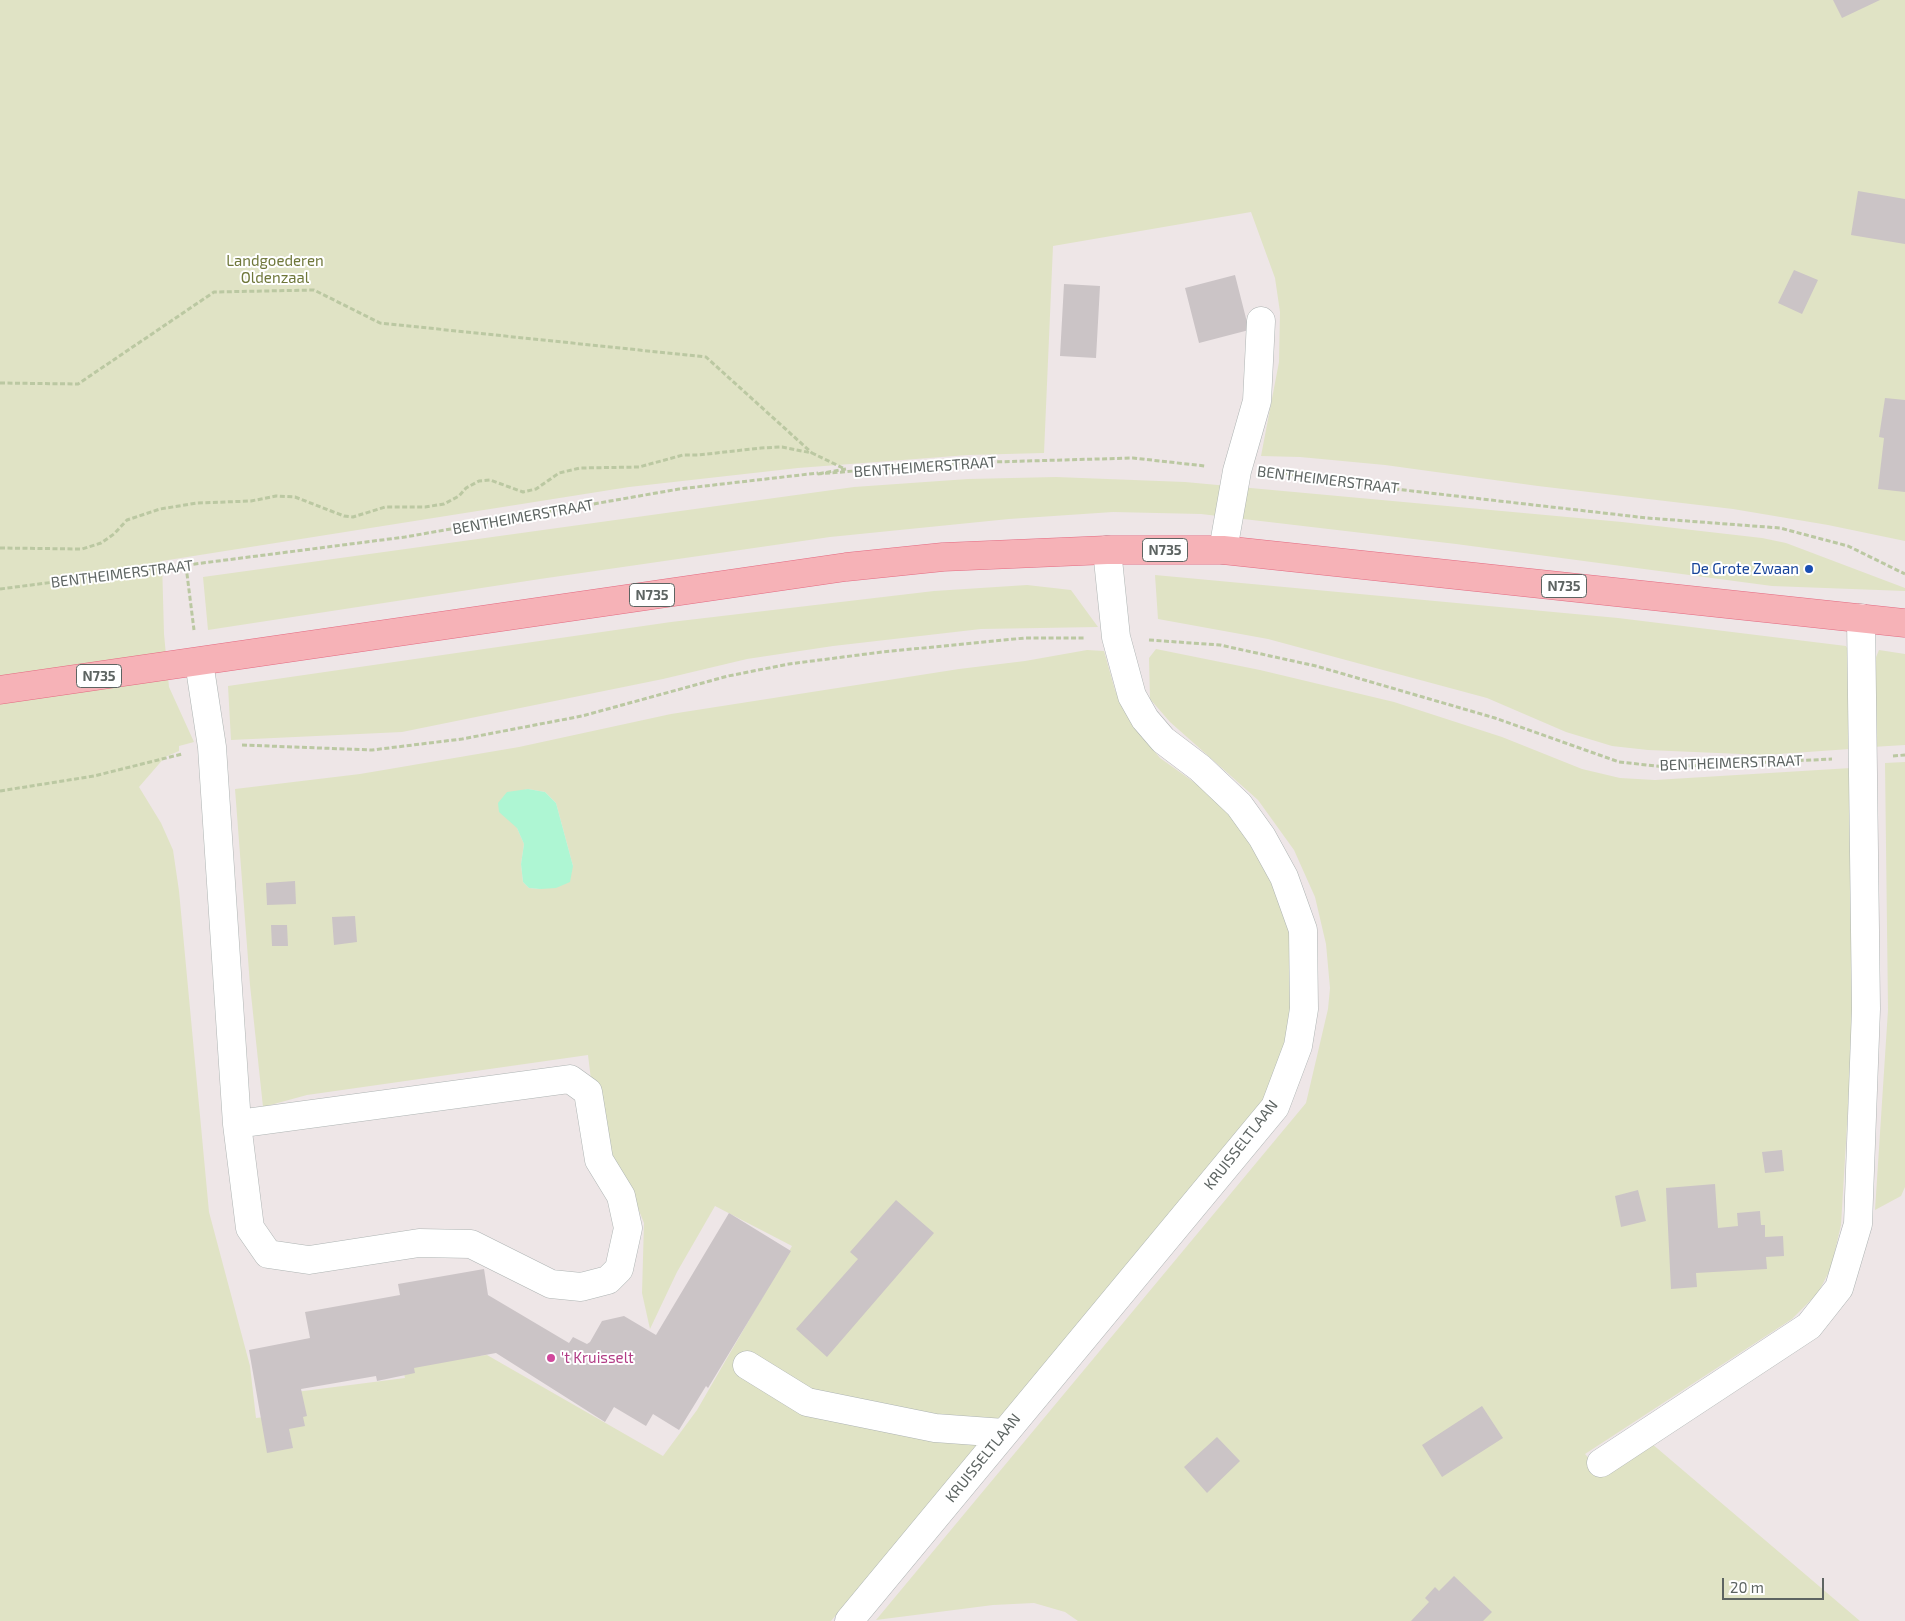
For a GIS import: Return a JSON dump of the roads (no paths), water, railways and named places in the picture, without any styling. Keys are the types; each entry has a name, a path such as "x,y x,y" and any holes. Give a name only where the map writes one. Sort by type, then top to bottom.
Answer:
{"main road":[{"name":"N735","path":"0,690 846,568 943,557 1107,550 1223,550 1905,623"}],"street":[{"path":"1223,550 1237,471 1258,401 1261,321"},
{"name":"KRUISSELTLAAN","path":"849,1621 1275,1107 1298,1046 1304,1009 1303,930 1284,877 1262,837 1239,805 1200,768 1163,740 1145,719 1132,696 1116,637 1107,550"},
{"path":"1601,1463 1809,1326 1839,1288 1858,1224 1866,1009 1865,866 1861,757 1861,618"},
{"path":"199,662 212,747 237,1124 250,1228 268,1254 309,1260 418,1243 471,1244 551,1284 581,1286 608,1280 619,1269 628,1228 621,1196 599,1160 588,1092 570,1079 237,1124"},
{"path":"747,1365 807,1402 935,1428 1004,1433"}],"place":[{"name":"De Grote Zwaan","path":"1809,569"},
{"name":"'t Kruisselt","path":"551,1358"}],"park label":[{"name":"Landgoederen Oldenzaal","path":"275,270"}]}
